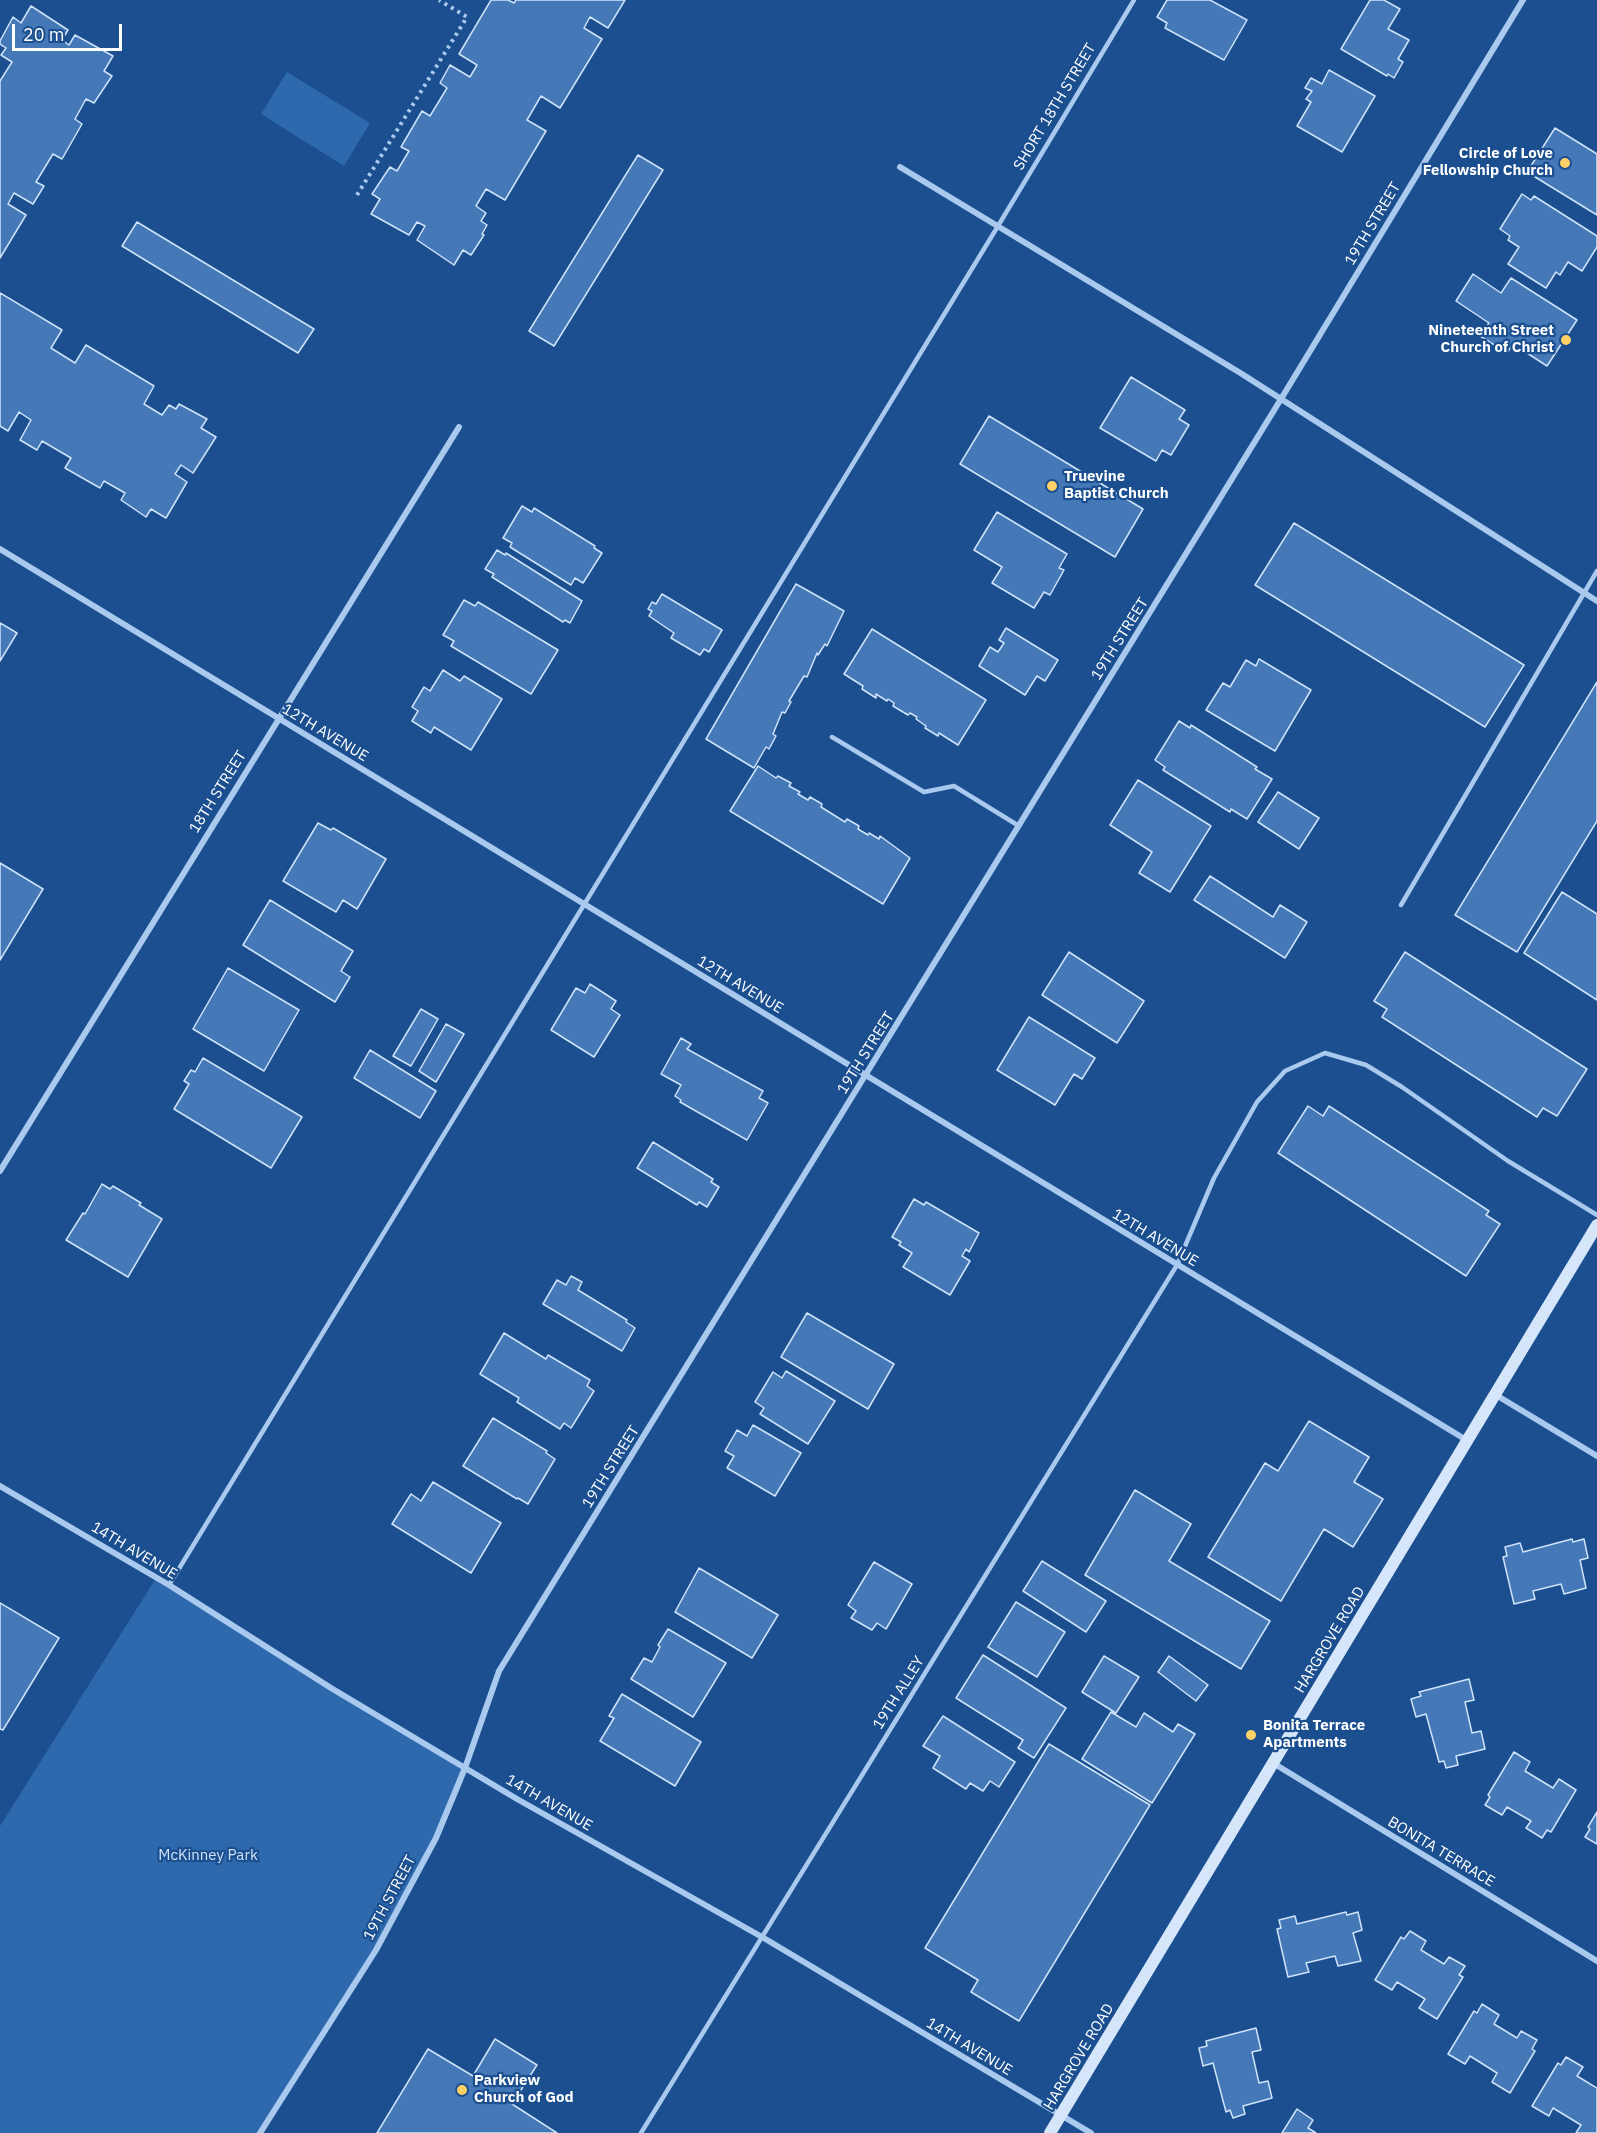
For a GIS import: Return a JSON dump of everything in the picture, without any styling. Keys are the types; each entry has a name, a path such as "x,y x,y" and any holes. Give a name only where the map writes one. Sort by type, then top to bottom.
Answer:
{"main road":[{"name":"HARGROVE ROAD","path":"1050,2133 1597,1225"}],"street":[{"name":"19TH STREET","path":"260,2133 376,1950 436,1838 465,1768 499,1671 1281,399 1523,0"},
{"path":"900,167 1281,399 1597,601"},
{"name":"18TH STREET","path":"0,1171 459,427"},
{"name":"12TH AVENUE","path":"0,549 1468,1441"},
{"path":"1496,1395 1597,1456"},
{"name":"14TH AVENUE","path":"0,1486 169,1585 331,1688 527,1805 762,1937 1091,2133"},
{"name":"BONITA TERRACE","path":"1273,1763 1597,1961"}],"lane":[{"name":"SHORT 18TH STREET","path":"169,1585 1134,0"},
{"path":"1401,905 1597,571"},
{"path":"832,737 924,792 954,786 1019,826"},
{"name":"19TH ALLEY","path":"641,2133 1177,1265 1214,1178 1257,1102 1285,1071 1325,1053 1366,1065 1402,1087 1508,1161 1597,1215"}],"path":[{"path":"357,195 467,17 439,0"}],"green space":[{"path":"287,72 370,123 344,166 261,114"},
{"name":"McKinney Park","path":"156,1578 465,1768 436,1838 376,1950 260,2133 0,2133 0,1826"}],"building":[{"path":"491,0 508,0 514,3 516,0 625,0 608,28 590,17 584,28 602,39 560,108 541,96 527,120 546,131 505,200 486,189 476,206 486,213 481,221 487,225 482,234 484,235 471,255 463,250 454,265 417,240 425,226 417,222 409,235 371,214 380,199 372,194 390,167 397,171 409,151 401,147 422,111 430,116 447,88 440,83 450,65 470,77 477,65 459,54"},
{"path":"1167,0 1210,0 1247,20 1224,60 1165,28 1167,23 1157,17"},
{"path":"1370,0 1384,0 1400,9 1388,29 1409,40 1398,59 1403,62 1394,78 1341,49"},
{"path":"31,6 68,30 62,40 69,45 75,35 113,56 104,71 112,76 94,103 86,99 75,119 82,124 62,159 53,154 36,182 44,186 33,204 14,193 8,204 26,215 0,258 0,81 12,62 1,55 6,48 0,44 0,41 13,17 21,23"},
{"path":"1329,70 1375,96 1342,152 1297,126 1311,102 1306,99 1312,91 1305,88 1311,78 1322,84"},
{"name":"Circle of Love Fellowship Church","path":"1555,128 1597,154 1597,215 1527,172"},
{"path":"638,155 663,170 554,346 529,331"},
{"path":"1522,194 1531,200 1534,196 1597,236 1597,247 1582,271 1568,262 1560,275 1556,272 1546,288 1508,264 1519,247 1508,240 1510,236 1500,229"},
{"path":"137,222 314,329 298,353 122,246"},
{"path":"1473,274 1501,293 1511,278 1577,320 1547,366 1513,344 1507,353 1480,336 1489,323 1456,301"},
{"path":"0,293 62,330 51,348 75,363 86,345 154,386 144,404 162,415 169,405 176,409 179,404 207,419 201,428 216,437 193,473 181,465 175,474 187,482 166,518 151,509 146,517 121,500 125,493 104,481 100,488 65,468 71,458 42,441 37,450 20,440 31,420 19,412 8,431 0,426"},
{"path":"1131,377 1185,410 1179,419 1189,425 1171,455 1162,450 1156,461 1100,428"},
{"name":"Truevine Baptist Church","path":"989,416 1143,509 1115,557 960,464"},
{"path":"522,506 532,512 534,508 595,546 594,548 602,553 583,583 575,578 571,585 510,547 512,543 503,538"},
{"path":"997,512 1067,554 1059,568 1064,570 1050,595 1044,592 1034,608 992,583 1002,567 974,550"},
{"path":"1294,523 1524,665 1485,727 1255,585"},
{"path":"497,550 505,555 506,553 582,601 570,623 565,620 563,622 492,577 494,574 485,569"},
{"path":"796,584 844,611 827,646 825,644 818,655 817,653 807,677 804,676 789,701 791,702 785,713 782,712 773,734 776,736 769,749 766,747 754,768 706,739"},
{"path":"662,594 722,630 709,652 704,649 700,655 671,638 674,633 649,616 652,611 648,609 652,602 656,604"},
{"path":"464,600 475,606 478,602 558,650 531,694 451,646 454,641 443,635"},
{"path":"0,623 17,633 0,661"},
{"path":"1006,628 1058,660 1045,681 1037,676 1025,695 979,666 990,647 998,652 1004,643 999,640"},
{"path":"872,629 986,700 958,745 939,733 938,736 925,728 926,726 916,719 917,717 910,713 908,715 893,706 894,703 888,699 887,701 876,694 876,698 844,674"},
{"path":"1259,659 1311,690 1275,751 1206,710 1223,683 1230,687 1246,660 1256,666"},
{"path":"443,670 460,681 464,676 502,699 471,750 434,727 431,733 412,721 418,711 412,707 424,687 430,691"},
{"path":"1597,682 1597,821 1517,952 1455,915"},
{"path":"1179,721 1190,728 1191,725 1272,779 1247,819 1231,809 1230,812 1163,770 1165,767 1155,760"},
{"path":"758,766 776,778 778,776 791,783 789,786 800,792 798,794 808,800 810,797 822,804 821,807 845,822 847,819 868,835 869,833 879,839 880,836 910,858 883,904 730,811"},
{"path":"1138,780 1211,826 1170,892 1139,873 1152,852 1110,825"},
{"path":"1278,792 1319,818 1299,849 1258,822"},
{"path":"318,823 331,830 333,828 386,859 357,909 343,900 336,912 283,881"},
{"path":"0,863 43,889 0,960"},
{"path":"1210,876 1273,917 1280,905 1307,922 1285,958 1194,900"},
{"path":"1562,892 1597,914 1597,1000 1524,953"},
{"path":"270,900 353,951 341,971 350,977 335,1002 243,945"},
{"path":"1069,952 1144,1001 1117,1043 1042,995"},
{"path":"1405,952 1587,1069 1557,1116 1543,1108 1537,1117 1382,1017 1387,1009 1374,1001"},
{"path":"228,968 299,1010 264,1071 193,1029"},
{"path":"590,984 616,1001 611,1009 620,1015 594,1057 551,1030 576,988 585,993"},
{"path":"421,1009 438,1019 411,1066 393,1056"},
{"path":"1029,1017 1095,1058 1082,1079 1074,1074 1055,1105 997,1070"},
{"path":"446,1024 464,1034 436,1082 419,1071"},
{"path":"681,1038 691,1044 687,1049 763,1091 759,1098 768,1103 747,1140 680,1102 681,1100 675,1096 681,1085 661,1074"},
{"path":"370,1050 436,1091 420,1118 354,1078"},
{"path":"203,1058 302,1117 271,1168 174,1109 189,1084 184,1081 191,1070 195,1072"},
{"path":"1308,1106 1323,1116 1329,1106 1489,1211 1486,1215 1500,1224 1466,1276 1278,1153"},
{"path":"653,1142 713,1179 711,1182 719,1187 707,1207 699,1202 697,1205 637,1168"},
{"path":"102,1184 110,1189 113,1186 162,1219 128,1277 66,1240 83,1213 85,1214"},
{"path":"914,1199 924,1205 926,1202 979,1233 969,1252 966,1249 962,1256 970,1261 950,1295 903,1267 912,1253 899,1245 901,1242 892,1237"},
{"path":"571,1276 582,1282 578,1290 627,1320 626,1322 635,1328 622,1351 543,1304 557,1280 566,1285"},
{"path":"807,1313 894,1364 868,1409 781,1357"},
{"path":"504,1333 546,1359 548,1355 590,1380 587,1386 594,1391 571,1428 564,1423 560,1429 517,1402 519,1398 480,1374"},
{"path":"786,1371 835,1401 808,1444 760,1414 764,1408 755,1402 773,1372 782,1378"},
{"path":"493,1418 547,1451 546,1453 555,1459 528,1504 463,1466"},
{"path":"1309,1421 1369,1457 1354,1482 1383,1499 1353,1547 1324,1529 1281,1601 1208,1557 1265,1463 1278,1471"},
{"path":"753,1425 801,1453 775,1496 727,1468 734,1456 725,1451 737,1430 747,1436"},
{"path":"433,1482 501,1523 471,1573 392,1524 411,1494 421,1501"},
{"path":"1135,1490 1191,1524 1169,1561 1270,1621 1241,1669 1085,1575"},
{"path":"1572,1539 1573,1542 1584,1539 1588,1558 1580,1560 1586,1588 1564,1594 1561,1584 1533,1591 1535,1599 1514,1604 1503,1557 1507,1556 1505,1547 1520,1543 1523,1552"},
{"path":"1042,1561 1106,1601 1086,1632 1023,1591"},
{"path":"874,1562 912,1584 886,1629 877,1623 872,1630 851,1618 856,1611 848,1605"},
{"path":"699,1568 778,1615 752,1658 675,1612"},
{"path":"1016,1602 1065,1632 1037,1677 988,1647"},
{"path":"0,1603 59,1638 3,1730 0,1729"},
{"path":"668,1629 726,1663 693,1717 631,1679 644,1658 652,1662 660,1647 658,1645"},
{"path":"983,1655 1066,1708 1034,1758 1018,1748 1023,1740 956,1698"},
{"path":"1104,1656 1139,1677 1116,1713 1082,1692"},
{"path":"1169,1656 1208,1685 1196,1701 1158,1672"},
{"path":"1469,1679 1474,1700 1465,1702 1472,1733 1481,1731 1485,1749 1456,1756 1458,1765 1446,1768 1444,1761 1439,1762 1426,1714 1416,1717 1411,1699 1421,1696 1419,1692"},
{"path":"622,1694 701,1742 675,1786 600,1741 614,1718 609,1716"},
{"path":"1111,1712 1136,1727 1144,1713 1173,1732 1178,1724 1195,1734 1152,1803 1082,1759"},
{"path":"943,1716 1015,1762 999,1787 990,1781 983,1791 970,1783 966,1789 933,1768 940,1756 923,1746"},
{"path":"1049,1744 1150,1805 1019,2021 971,1992 978,1980 925,1948"},
{"path":"1514,1752 1530,1762 1525,1771 1553,1788 1559,1779 1576,1790 1551,1832 1547,1830 1542,1838 1526,1828 1531,1821 1507,1807 1502,1815 1485,1805 1490,1797 1488,1795"},
{"path":"1597,1812 1597,1844 1585,1837"},
{"path":"1346,1912 1347,1915 1358,1912 1362,1930 1353,1933 1361,1961 1338,1966 1335,1956 1306,1963 1309,1972 1288,1977 1277,1929 1281,1928 1279,1920 1295,1916 1297,1924"},
{"path":"1410,1931 1426,1941 1421,1950 1444,1964 1449,1957 1465,1966 1459,1975 1463,1977 1437,2019 1419,2008 1425,1999 1397,1982 1392,1990 1375,1980 1401,1937 1404,1939"},
{"path":"1482,2004 1499,2015 1494,2024 1517,2038 1521,2031 1537,2040 1532,2049 1535,2051 1510,2093 1492,2082 1497,2073 1470,2056 1465,2064 1448,2054 1474,2011 1477,2013"},
{"path":"1256,2028 1261,2050 1252,2052 1259,2083 1268,2081 1272,2098 1243,2106 1245,2114 1233,2118 1230,2110 1226,2112 1213,2063 1203,2066 1199,2048 1207,2046 1206,2041"},
{"name":"Parkview Church of God","path":"495,2039 537,2065 512,2104 557,2133 377,2133 428,2049 473,2076"},
{"path":"1566,2057 1583,2067 1577,2076 1597,2088 1597,2133 1576,2133 1581,2125 1553,2108 1549,2116 1532,2106 1558,2063 1561,2065"},
{"path":"1297,2109 1313,2120 1308,2128 1316,2133 1282,2133"}],"place":[{"name":"Circle of Love Fellowship Church","path":"1565,163"},
{"name":"Nineteenth Street Church of Christ","path":"1566,340"},
{"name":"Truevine Baptist Church","path":"1052,486"},
{"name":"Bonita Terrace Apartments","path":"1251,1735"},
{"name":"Parkview Church of God","path":"462,2090"}]}
